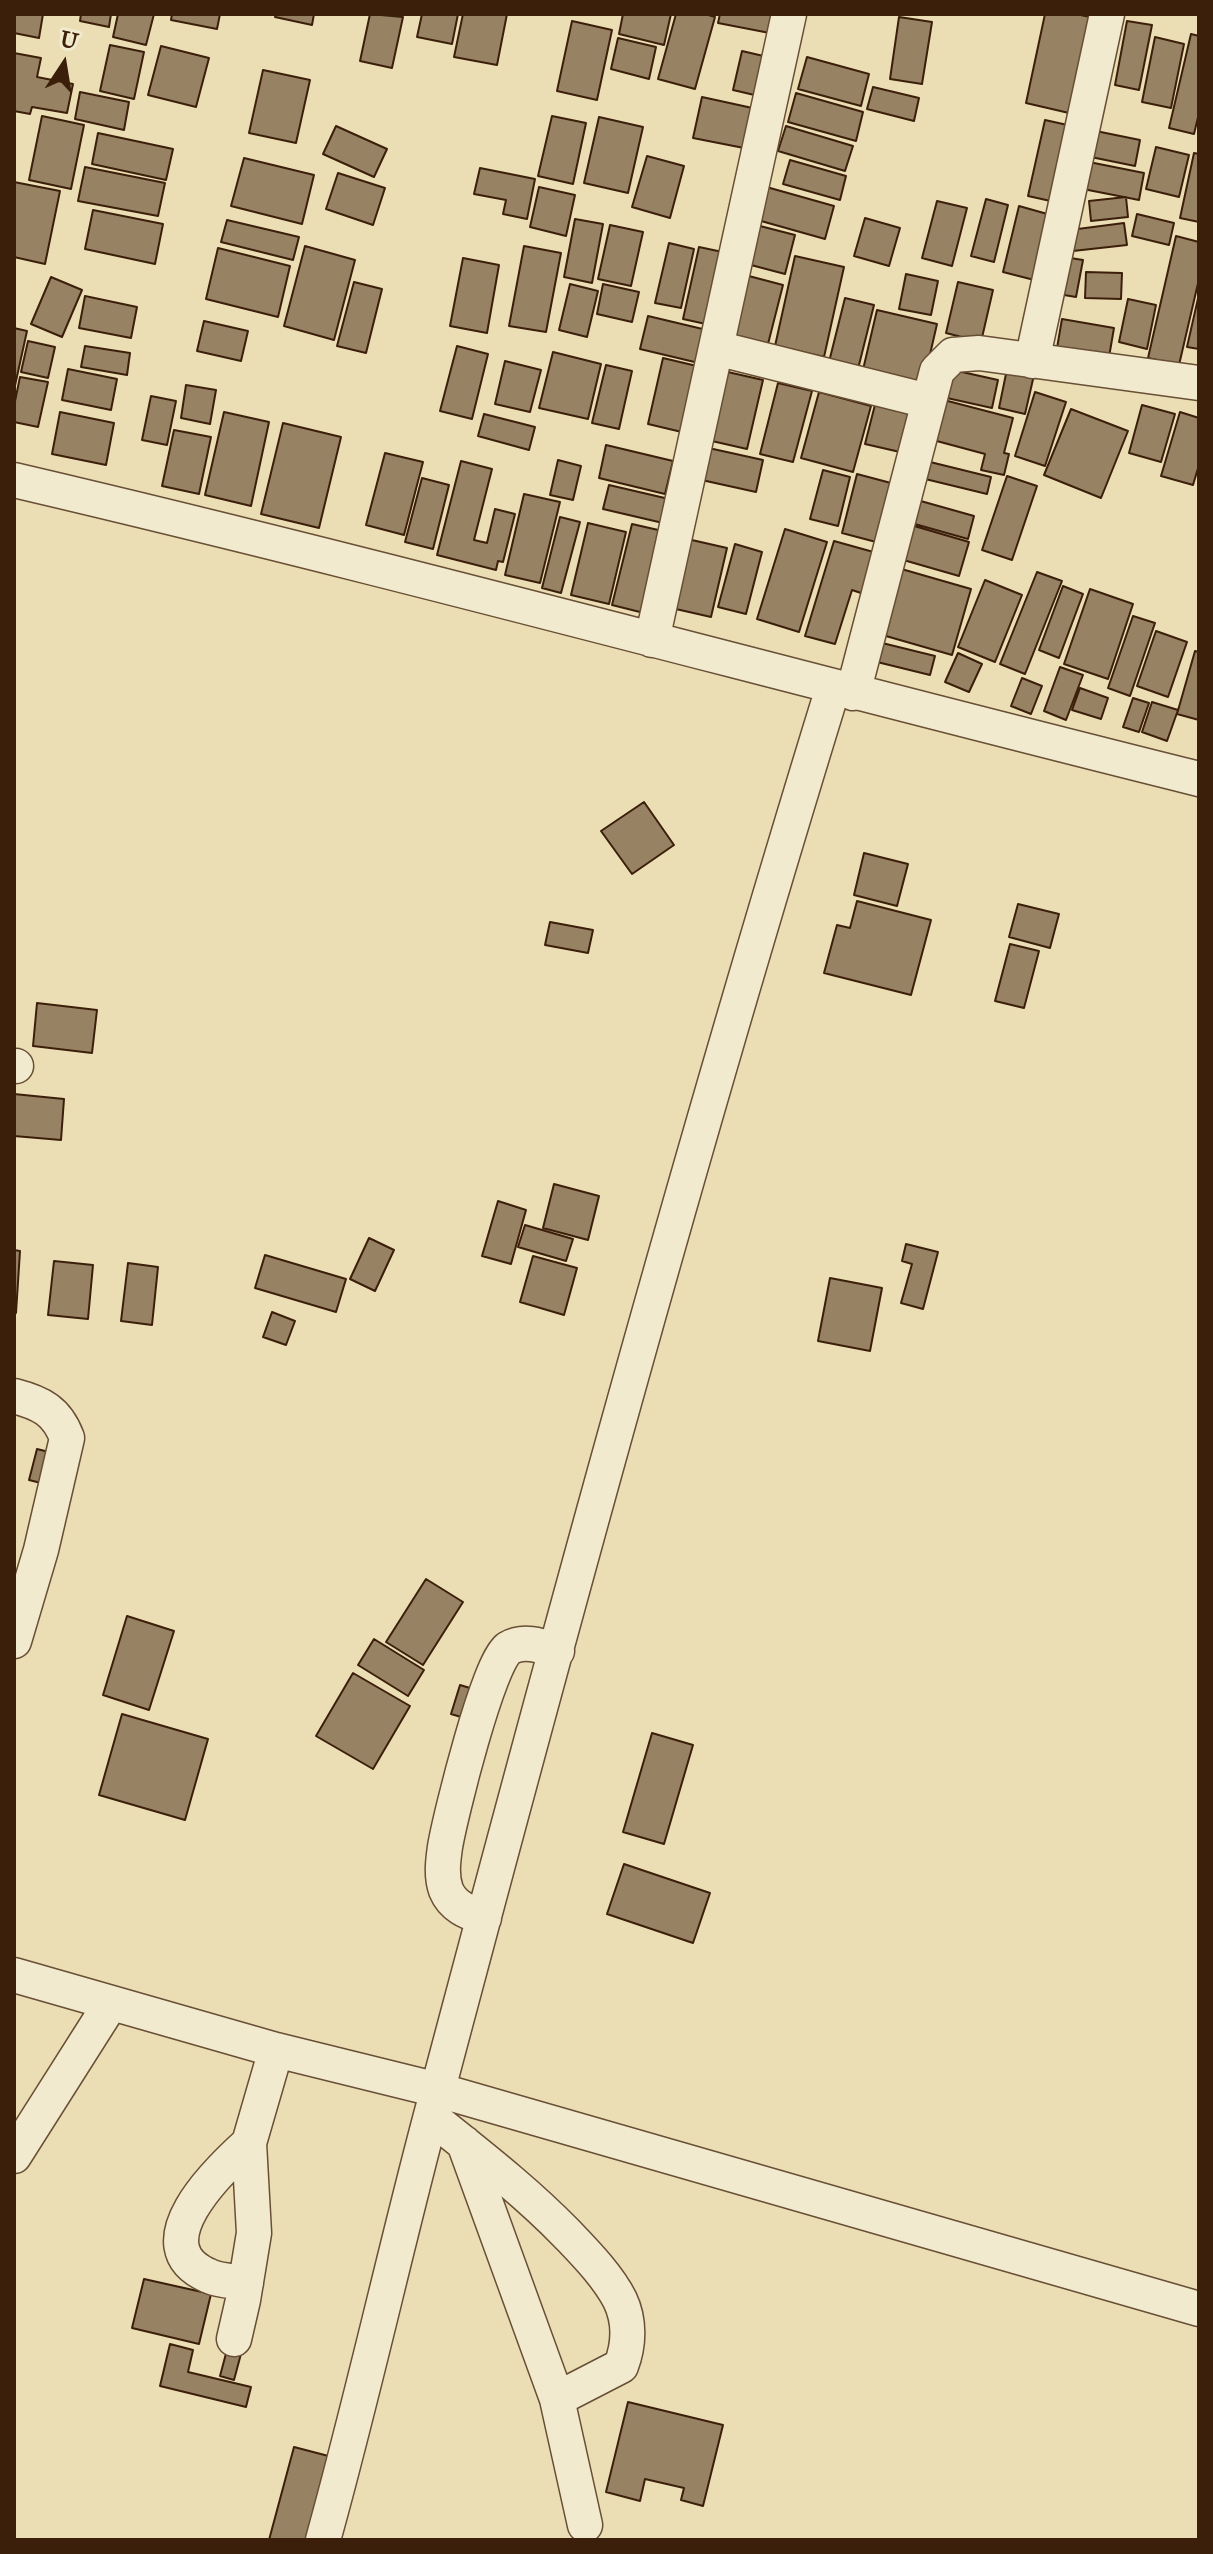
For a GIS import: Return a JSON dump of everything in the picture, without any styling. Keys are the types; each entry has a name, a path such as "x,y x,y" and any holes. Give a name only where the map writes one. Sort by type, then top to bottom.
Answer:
{"street":[{"path":"652,640 789,14"},
{"path":"1032,361 1107,14"},
{"path":"716,348 928,401"},
{"path":"323,2540 434,2103 742,988 843,690 937,371 953,355 979,353 1199,383"},
{"path":"14,480 291,545 843,690 1199,779"},
{"path":"14,1396 38,1402 51,1411 61,1422 67,1438 41,1550 14,1641"},
{"path":"484,1918 455,1905 446,1889 443,1872 445,1846 473,1738 498,1659 509,1648 525,1643 557,1651"},
{"path":"14,1975 276,2050 434,2103 1192,2300"},
{"path":"14,2156 111,2003"},
{"path":"234,2339 254,2233 249,2143 276,2050"},
{"path":"434,2103 464,2143 529,2196 592,2260 620,2301 628,2329 621,2366 557,2399"},
{"path":"246,2283 209,2277 188,2263 183,2248 183,2231 190,2207 215,2173 249,2143"},
{"path":"464,2143 557,2399 585,2525"}],"building":[{"path":"14,14 43,14 39,38 14,33"},
{"path":"81,14 111,14 109,27 80,21"},
{"path":"118,14 154,14 146,45 113,37"},
{"path":"172,14 220,14 217,29 171,20"},
{"path":"276,14 314,14 312,25 275,17"},
{"path":"370,14 403,17 392,68 360,61"},
{"path":"422,14 458,14 452,44 417,37"},
{"path":"463,14 507,14 497,65 454,57"},
{"path":"623,14 671,14 664,45 619,34"},
{"path":"676,14 715,17 695,89 658,79"},
{"path":"720,14 784,14 780,35 718,23"},
{"path":"1045,14 1090,17 1069,113 1026,103"},
{"path":"899,17 932,22 922,84 890,79"},
{"path":"572,21 612,30 597,100 557,91"},
{"path":"1127,21 1152,25 1139,90 1115,85"},
{"path":"1191,34 1199,36 1199,113 1194,134 1169,128"},
{"path":"1155,37 1184,44 1171,108 1142,102"},
{"path":"618,38 656,47 649,79 611,69"},
{"path":"110,45 144,52 134,99 100,91"},
{"path":"161,46 209,58 196,107 148,95"},
{"path":"742,51 772,58 763,97 733,90"},
{"path":"14,53 41,58 37,77 73,84 67,113 32,107 30,114 14,111"},
{"path":"807,57 869,74 861,106 798,89"},
{"path":"263,70 310,80 296,143 249,133"},
{"path":"873,87 919,98 914,121 867,109"},
{"path":"80,92 129,102 124,130 75,119"},
{"path":"796,93 863,112 856,141 788,122"},
{"path":"702,97 757,109 749,149 693,138"},
{"path":"42,116 84,125 71,189 29,180"},
{"path":"552,116 586,123 573,184 538,176"},
{"path":"599,117 643,127 628,193 584,183"},
{"path":"1045,120 1081,128 1064,204 1028,196"},
{"path":"336,126 387,149 374,177 323,154"},
{"path":"786,126 853,146 845,171 778,151"},
{"path":"1086,129 1140,140 1135,166 1081,155"},
{"path":"98,133 173,149 166,180 92,164"},
{"path":"1156,147 1189,155 1179,197 1146,189"},
{"path":"1194,153 1199,154 1199,222 1180,218"},
{"path":"647,156 684,166 670,218 632,207"},
{"path":"244,158 314,175 302,224 231,206"},
{"path":"790,160 846,176 840,200 783,184"},
{"path":"1084,161 1144,173 1139,200 1078,188"},
{"path":"85,167 165,183 158,216 78,201"},
{"path":"480,168 535,179 527,219 503,214 506,200 474,194"},
{"path":"338,173 385,188 373,225 326,209"},
{"path":"14,182 60,191 45,264 14,257"},
{"path":"763,186 834,206 825,239 754,219"},
{"path":"539,187 575,195 566,236 530,227"},
{"path":"1126,197 1128,217 1091,221 1089,201"},
{"path":"986,199 1008,205 994,262 971,256"},
{"path":"937,201 967,208 952,266 922,258"},
{"path":"1019,206 1058,217 1042,282 1003,272"},
{"path":"93,210 163,224 155,264 85,249"},
{"path":"1137,214 1174,223 1169,245 1132,236"},
{"path":"865,218 900,228 889,266 854,256"},
{"path":"575,219 603,224 592,283 564,277"},
{"path":"227,220 299,237 293,260 221,242"},
{"path":"1124,223 1127,245 1073,251 1070,230"},
{"path":"610,225 643,232 631,286 598,279"},
{"path":"760,226 795,235 785,274 751,265"},
{"path":"1176,236 1199,242 1199,279 1179,365 1148,358"},
{"path":"669,243 694,249 681,308 655,303"},
{"path":"305,246 355,260 334,340 284,326"},
{"path":"524,246 561,253 546,332 509,326"},
{"path":"699,247 732,254 715,326 683,319"},
{"path":"218,248 290,266 278,317 206,299"},
{"path":"795,256 844,267 824,357 775,346"},
{"path":"1058,256 1083,260 1076,297 1052,293"},
{"path":"463,258 499,265 487,333 450,326"},
{"path":"1086,272 1122,273 1121,299 1085,298"},
{"path":"906,274 938,281 931,315 899,309"},
{"path":"745,275 783,285 768,344 730,335"},
{"path":"51,277 82,290 62,337 31,324"},
{"path":"354,282 382,289 366,353 337,346"},
{"path":"958,282 993,290 981,342 946,333"},
{"path":"570,284 598,291 587,337 559,330"},
{"path":"603,284 639,292 632,322 597,314"},
{"path":"1199,294 1199,349 1187,347"},
{"path":"85,296 137,307 131,338 79,328"},
{"path":"845,298 874,305 858,369 829,362"},
{"path":"1128,299 1156,305 1147,349 1119,342"},
{"path":"877,310 937,324 922,389 862,374"},
{"path":"648,316 711,331 703,364 640,349"},
{"path":"1062,319 1114,328 1109,357 1057,348"},
{"path":"204,321 248,331 241,361 197,351"},
{"path":"14,328 27,331 14,390"},
{"path":"28,341 55,347 48,378 21,372"},
{"path":"85,346 130,353 127,375 81,367"},
{"path":"457,346 488,354 472,419 440,411"},
{"path":"553,352 601,364 588,419 539,408"},
{"path":"663,358 701,367 686,433 648,424"},
{"path":"505,361 541,370 530,412 495,404"},
{"path":"606,365 632,371 619,429 592,423"},
{"path":"68,369 117,379 111,410 62,400"},
{"path":"1007,369 1034,375 1025,414 999,408"},
{"path":"719,370 763,380 747,449 703,439"},
{"path":"953,370 998,380 992,408 947,398"},
{"path":"20,377 48,382 38,427 14,422"},
{"path":"778,383 812,391 793,462 760,454"},
{"path":"186,385 216,390 210,424 181,418"},
{"path":"819,392 871,406 853,472 801,458"},
{"path":"1035,392 1066,402 1045,466 1015,456"},
{"path":"878,393 912,402 900,452 865,444"},
{"path":"151,396 176,401 167,445 142,440"},
{"path":"944,400 1013,418 1004,453 1009,454 1004,475 981,470 985,454 933,440"},
{"path":"1142,405 1175,414 1161,462 1129,453"},
{"path":"1071,409 1128,431 1101,498 1044,475"},
{"path":"60,412 114,423 106,465 52,454"},
{"path":"224,412 269,422 251,506 205,495"},
{"path":"1180,412 1199,418 1199,465 1193,485 1161,476"},
{"path":"484,414 535,427 529,450 478,436"},
{"path":"283,423 341,437 319,528 261,514"},
{"path":"174,430 211,437 199,494 162,486"},
{"path":"606,445 673,461 665,494 599,478"},
{"path":"704,447 763,460 756,492 697,479"},
{"path":"385,453 423,462 404,535 366,525"},
{"path":"558,460 581,466 573,500 550,495"},
{"path":"922,460 991,477 987,494 917,477"},
{"path":"461,461 492,469 474,540 487,543 495,509 515,514 503,562 498,561 496,570 437,555"},
{"path":"823,470 850,477 838,526 810,519"},
{"path":"857,474 891,483 876,542 842,533"},
{"path":"1007,476 1037,486 1012,560 982,550"},
{"path":"422,478 449,485 433,549 405,542"},
{"path":"609,485 669,499 663,523 603,509"},
{"path":"524,494 560,502 540,583 505,575"},
{"path":"910,498 974,516 968,539 904,521"},
{"path":"560,517 580,522 561,593 542,588"},
{"path":"588,523 626,532 609,604 571,595"},
{"path":"904,523 969,542 959,576 893,557"},
{"path":"632,524 667,532 648,614 612,605"},
{"path":"785,529 827,542 799,632 757,619"},
{"path":"683,538 727,548 711,617 667,607"},
{"path":"834,541 877,553 864,594 852,590 835,644 805,636"},
{"path":"735,544 762,552 746,614 718,607"},
{"path":"891,566 971,589 952,655 872,632"},
{"path":"1037,572 1062,581 1025,674 1000,664"},
{"path":"985,580 1022,595 995,662 958,647"},
{"path":"1063,586 1083,594 1059,658 1039,650"},
{"path":"1090,589 1133,604 1108,679 1064,664"},
{"path":"1133,616 1155,623 1130,696 1108,688"},
{"path":"1156,631 1187,642 1168,697 1137,686"},
{"path":"874,641 935,656 930,675 869,660"},
{"path":"1195,651 1199,652 1199,720 1177,714"},
{"path":"958,653 982,664 969,692 945,682"},
{"path":"1060,667 1083,675 1066,720 1044,711"},
{"path":"1022,678 1042,686 1031,714 1011,706"},
{"path":"1080,688 1108,698 1101,719 1072,710"},
{"path":"1133,698 1149,703 1139,732 1123,727"},
{"path":"1152,702 1178,710 1167,741 1142,732"},
{"path":"644,802 674,845 632,874 601,831"},
{"path":"864,853 908,864 897,906 854,895"},
{"path":"857,901 931,920 911,995 824,973 837,925 850,928"},
{"path":"1018,904 1059,914 1050,948 1009,937"},
{"path":"550,922 593,930 588,953 545,945"},
{"path":"1010,944 1039,951 1024,1008 995,1001"},
{"path":"37,1003 97,1010 92,1053 33,1046"},
{"path":"14,1094 64,1099 61,1140 14,1136"},
{"path":"554,1184 599,1196 588,1240 543,1228"},
{"path":"498,1201 526,1210 511,1264 482,1256"},
{"path":"525,1225 573,1239 566,1261 518,1247"},
{"path":"369,1238 394,1250 375,1291 350,1279"},
{"path":"906,1244 938,1252 923,1309 901,1303 912,1264 902,1261"},
{"path":"14,1250 20,1251 16,1313 14,1313"},
{"path":"265,1255 346,1279 336,1312 255,1288"},
{"path":"533,1256 577,1268 564,1315 520,1302"},
{"path":"54,1261 93,1265 88,1319 48,1315"},
{"path":"128,1263 158,1267 152,1325 121,1321"},
{"path":"830,1278 882,1288 870,1351 818,1341"},
{"path":"272,1312 295,1321 286,1345 263,1337"},
{"path":"37,1449 57,1454 49,1485 29,1480"},
{"path":"426,1579 463,1602 423,1665 386,1642"},
{"path":"127,1616 174,1631 149,1710 103,1695"},
{"path":"374,1639 424,1670 408,1696 358,1665"},
{"path":"353,1673 410,1706 373,1769 316,1736"},
{"path":"460,1685 480,1691 471,1720 451,1714"},
{"path":"122,1714 208,1739 185,1820 99,1795"},
{"path":"652,1733 693,1745 664,1844 623,1832"},
{"path":"624,1864 710,1893 693,1943 607,1914"},
{"path":"144,2279 211,2294 199,2344 132,2328"},
{"path":"170,2344 193,2350 188,2372 251,2387 246,2407 160,2386"},
{"path":"228,2346 242,2350 234,2380 220,2376"},
{"path":"628,2402 723,2425 703,2506 681,2500 684,2488 645,2479 640,2501 606,2492"},
{"path":"294,2447 340,2459 318,2540 269,2540"}]}
